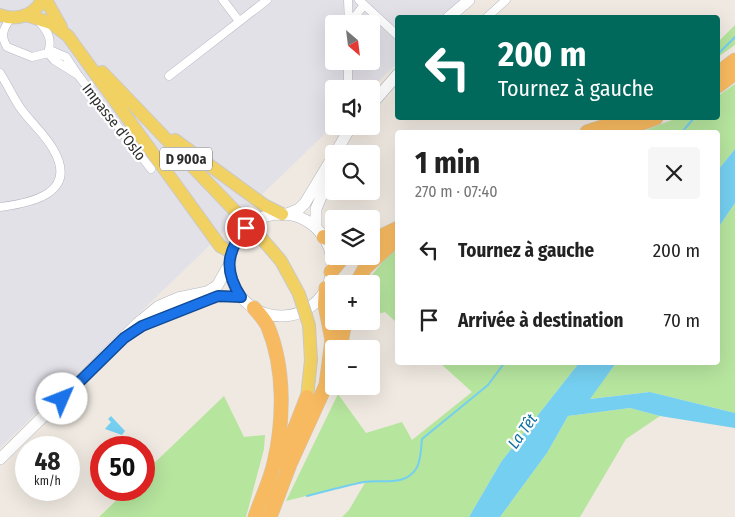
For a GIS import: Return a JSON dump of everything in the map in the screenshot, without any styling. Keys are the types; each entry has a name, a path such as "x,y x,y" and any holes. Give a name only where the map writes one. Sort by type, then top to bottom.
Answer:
{"highway":[{"path":"720,71 735,60"},
{"path":"720,84 735,73"},
{"path":"593,130 624,120"},
{"path":"623,130 651,120"},
{"path":"380,229 395,223"},
{"path":"380,235 395,224"},
{"path":"361,275 365,268 395,241"},
{"path":"331,272 337,265"},
{"path":"254,308 267,325 273,344 278,372 281,409 280,434 274,465 257,517"},
{"path":"270,517 290,464 326,385 332,340 330,330"},
{"path":"274,517 329,395"},
{"name":"D 900a","path":"257,517 307,397"},
{"name":"D 900a","path":"266,517 304,417 307,397"}],"main road":[{"path":"5,17 31,17 42,0"},
{"name":"D 900a","path":"46,0 54,18 68,36 281,261 299,294 309,325 311,360 307,397"},
{"path":"452,15 469,0"},
{"path":"461,15 477,0"},
{"name":"D 900a","path":"31,17 51,23 68,36"},
{"path":"68,36 230,259 230,276 241,297 254,308 278,316 294,314 316,302 325,289"},
{"path":"380,85 395,68"},
{"path":"380,95 395,78"},
{"path":"136,108 264,205 284,214 304,219 325,236"},
{"path":"0,459 138,323 159,306 207,292 217,286 240,236 253,222 270,215 284,214 305,203 325,170"},
{"path":"325,185 316,209 325,236"},
{"path":"330,275 331,265"},
{"path":"124,338 142,326 201,301 218,296 241,297"}],"street":[{"path":"223,0 239,21"},
{"path":"169,76 266,0"},
{"path":"348,0 349,15"},
{"path":"489,15 506,0"},
{"path":"355,15 362,2 395,33"},
{"path":"5,17 2,38 6,47 32,57 48,53 51,38 31,17"},
{"name":"Impasse d'Oslo","path":"48,53 54,60 78,75 151,169"},
{"path":"0,72 20,106 52,148 59,166 58,181 52,190 41,199 0,207"},
{"path":"380,98 395,86"}],"shaded area":[{"path":"0,0 463,0 447,15 395,15 395,65 380,80 325,80 325,134 0,448"}],"green space":[{"path":"735,25 735,45 720,56 720,40"},
{"path":"735,84 735,149 720,168 720,130 646,130 672,120 720,120 720,95"},
{"path":"735,203 735,413 650,392 589,399 614,365 720,365 720,225"},
{"path":"395,249 395,321 385,312 380,313 380,275 372,275"},
{"path":"442,365 577,365 501,462 469,517 342,517 349,510 366,481 286,501 338,395 366,433 402,422 412,440 472,392"},
{"path":"224,396 244,437 265,435 264,449 246,517 99,517 116,501 155,501 155,462"},
{"path":"630,408 660,416 626,439 580,517 500,517 547,453 568,416"}],"water":[{"path":"735,149 735,203 720,225 720,168"},
{"name":"La Têt","path":"577,365 615,365 590,399 650,392 735,413 735,428 660,416 630,408 568,416 547,453 500,517 469,517 501,462"},
{"path":"111,416 125,431 122,435 105,429 111,422 108,419"}],"waterway":[{"path":"720,52 735,37"},
{"path":"684,130 692,120"},
{"path":"307,496 364,482 399,480 411,475 419,463 422,439 488,385 503,365"}],"route":[{"path":"62,399 124,338 142,326 166,314 218,296 241,297 234,287 229,265 234,244 246,228"}]}
